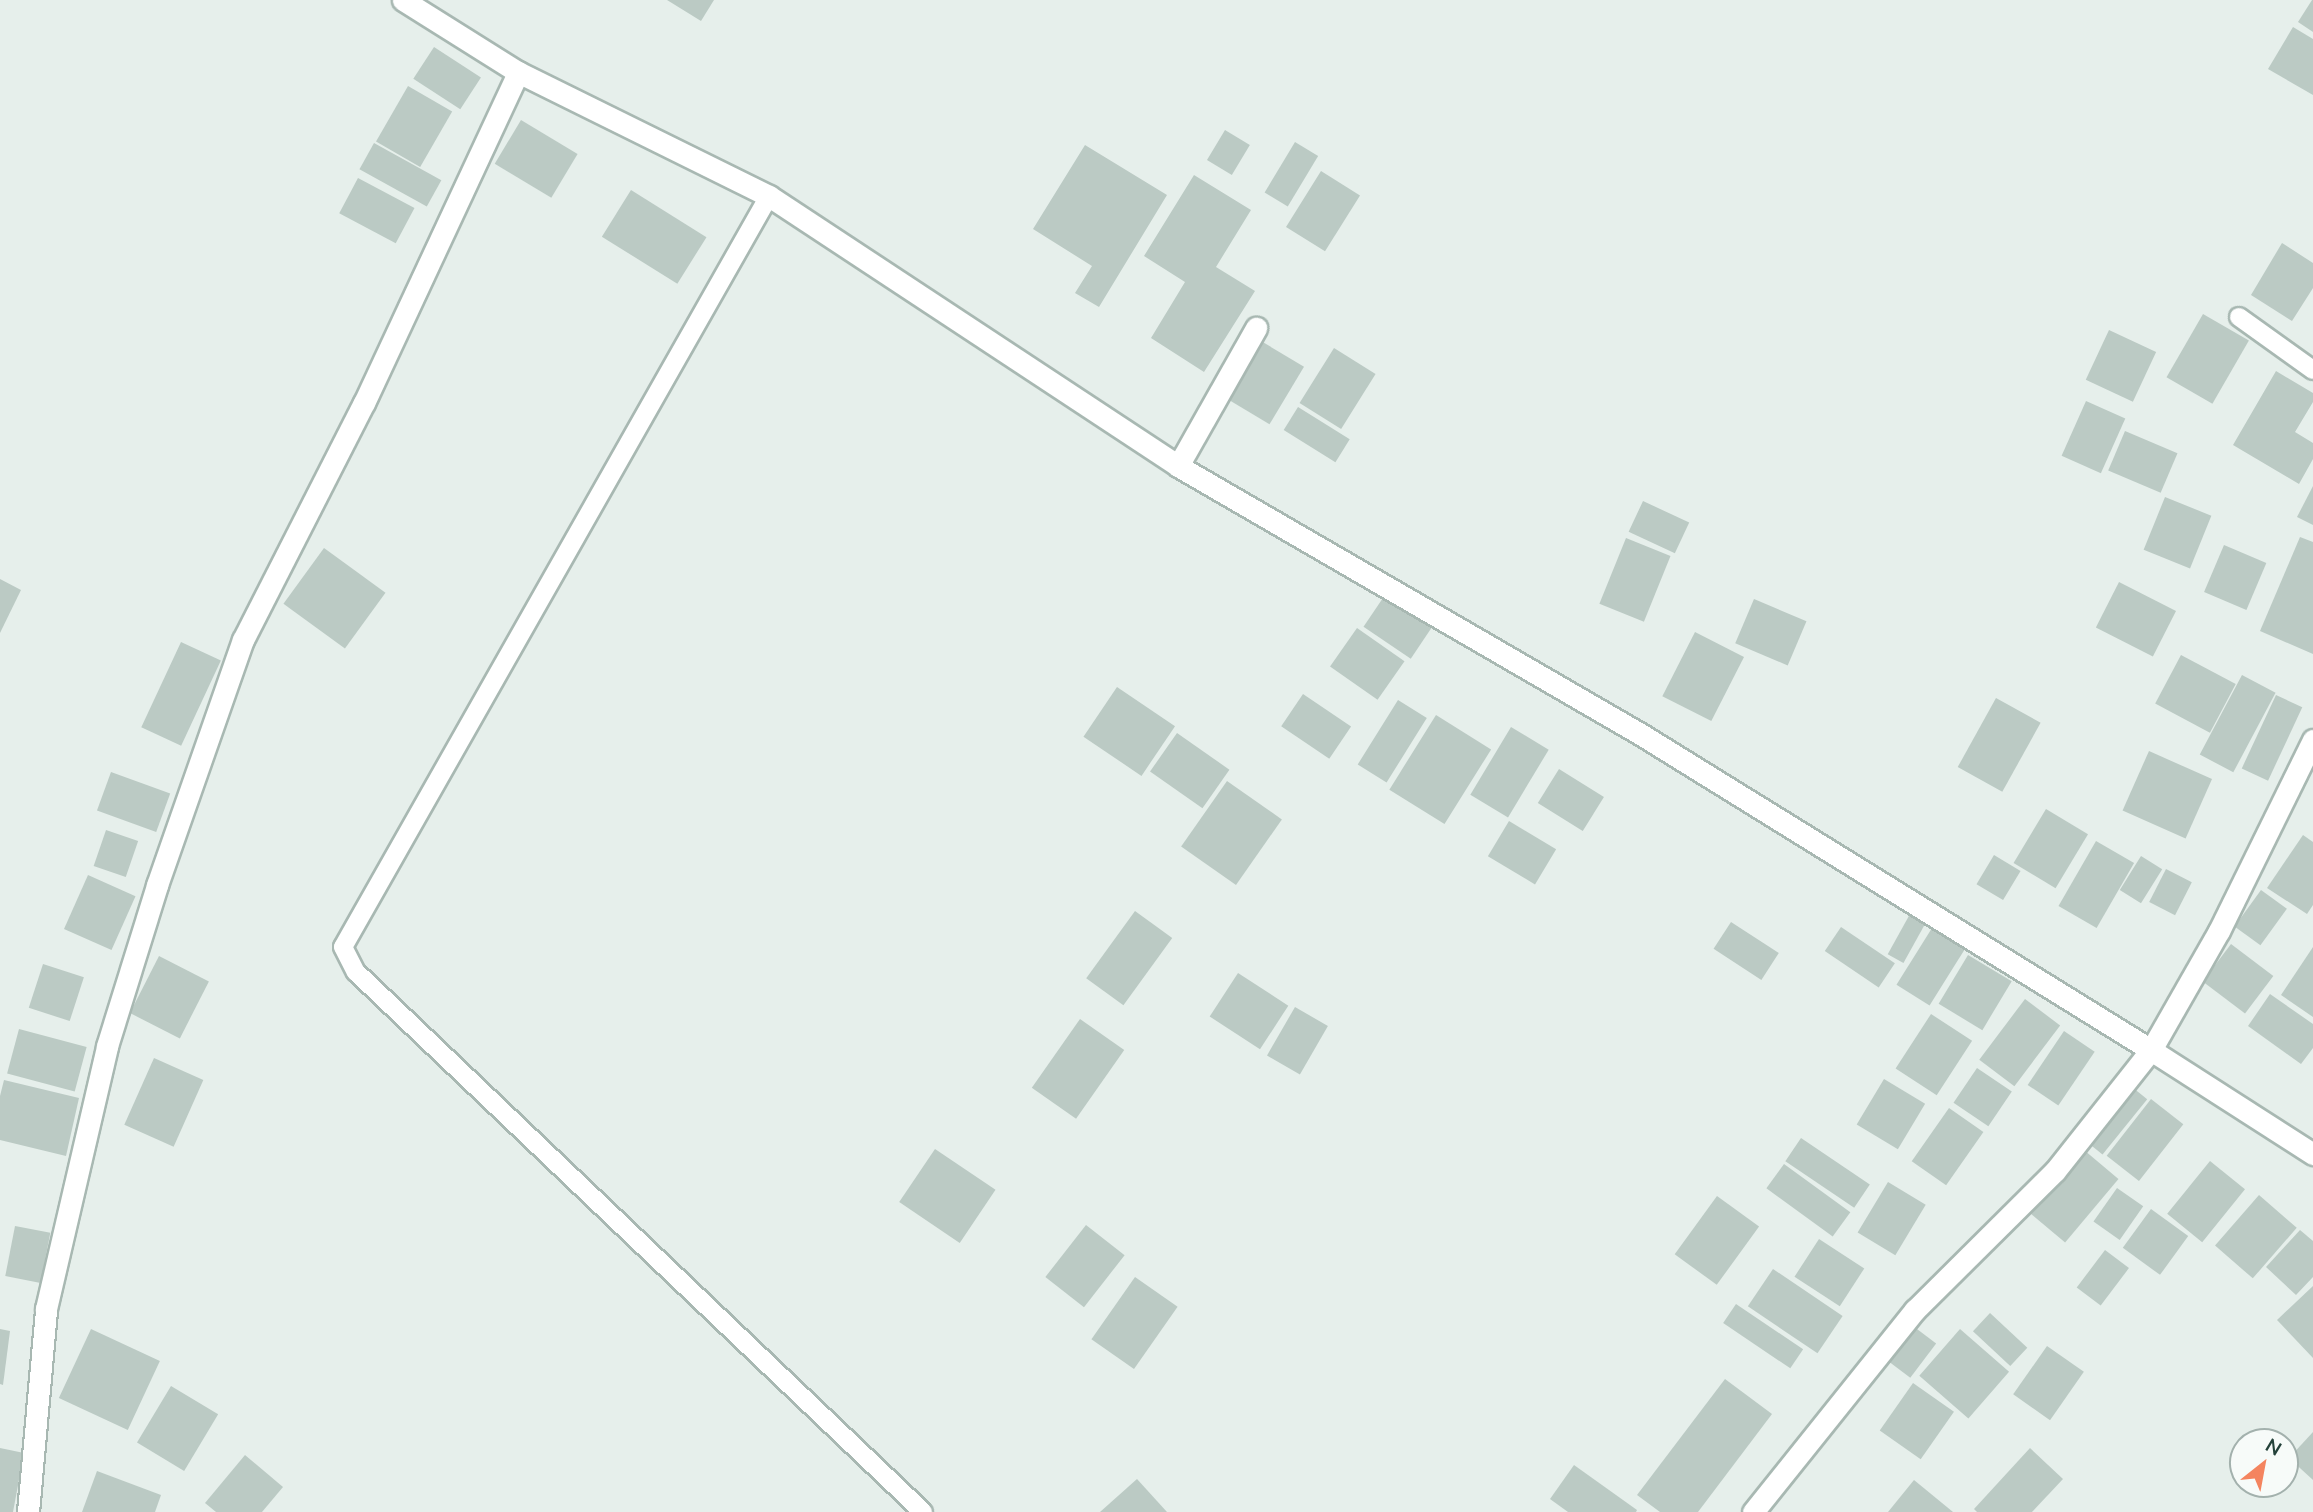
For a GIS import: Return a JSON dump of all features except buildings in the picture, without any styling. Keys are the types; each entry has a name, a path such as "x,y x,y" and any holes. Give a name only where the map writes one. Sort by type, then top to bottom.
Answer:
{"street":[{"path":"403,0 518,72 769,196 1178,466 1642,735 2151,1050 2313,1154"},
{"path":"28,1512 46,1309 107,1046 158,885 243,640 364,403 518,72"},
{"path":"1178,466 1256,328"},
{"path":"1765,1507 1915,1310 2055,1171 2151,1050 2225,920 2313,740"}],"lane":[{"path":"769,196 343,947 356,972 923,1512"},
{"path":"2239,317 2313,370"}]}
